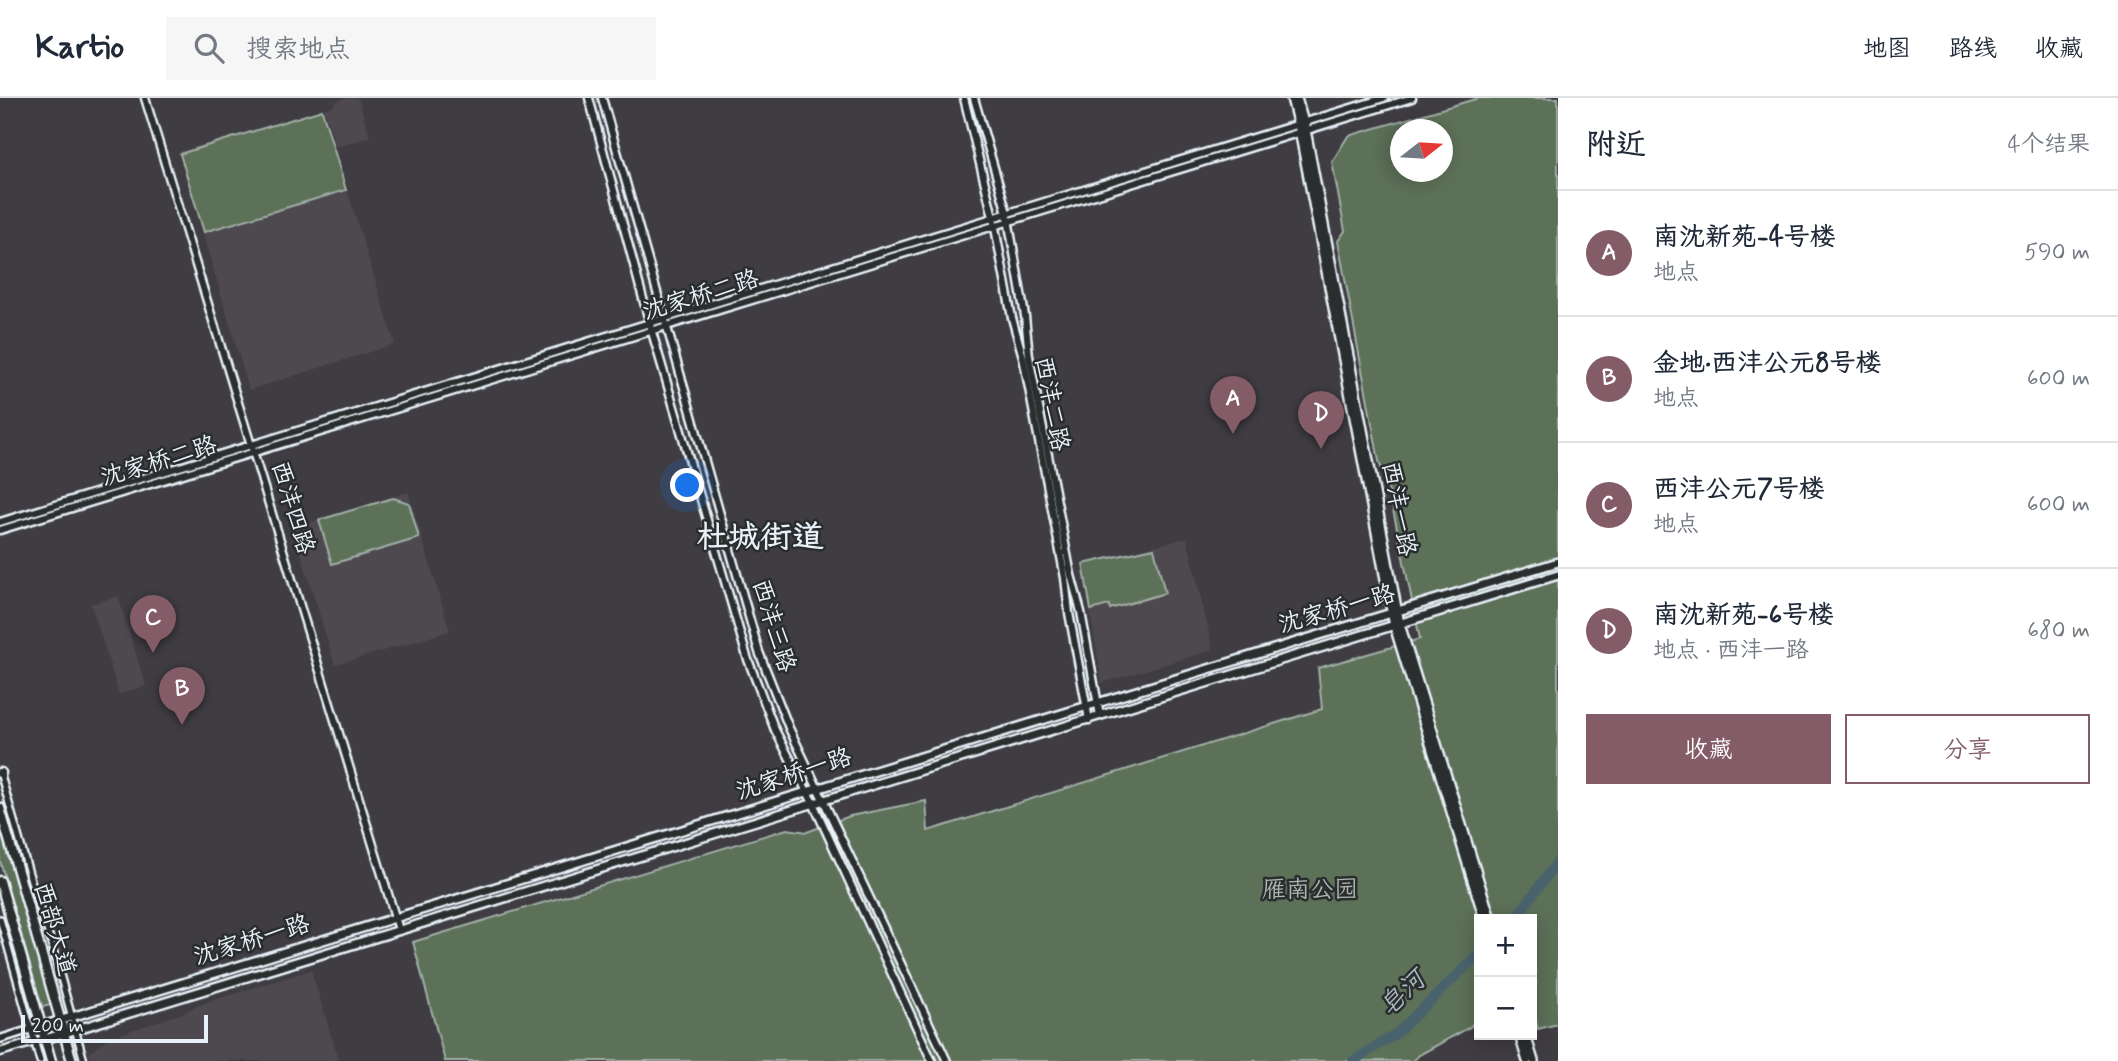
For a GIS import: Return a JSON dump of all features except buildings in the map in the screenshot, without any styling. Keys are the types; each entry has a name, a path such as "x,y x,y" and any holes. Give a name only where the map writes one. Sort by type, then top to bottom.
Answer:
{"main road":[{"name":"西沣一路","path":"1291,98 1302,127"},
{"name":"西沣一路","path":"1297,98 1397,625 1483,914"},
{"name":"沈家桥一路","path":"42,1026 1558,562"},
{"name":"沈家桥一路","path":"45,1039 1558,575"},
{"name":"西沣一路","path":"1397,625 1489,914"},
{"name":"西部大道","path":"0,808 72,1061"},
{"name":"西部大道","path":"0,881 51,1061"},
{"path":"1521,1040 1527,1061"},
{"path":"1528,1040 1534,1061"}],"street":[{"name":"西沣四路","path":"145,98 399,930"},
{"name":"西沣三路","path":"589,98 652,332 747,657 775,730 813,803 932,1061"},
{"name":"西沣三路","path":"602,98 759,652 789,728 947,1061"},
{"name":"西沣二路","path":"964,98 1023,357 1065,578 1088,720"},
{"name":"西沣二路","path":"974,98 1007,213 1026,316 1029,356 1070,575 1082,612 1100,716"},
{"name":"沈家桥二路","path":"0,522 666,328 794,286 1008,223 1384,98"},
{"name":"沈家桥二路","path":"0,530 663,318 993,217 1302,127 1412,98"},
{"path":"0,772 83,1061"},
{"path":"0,919 40,1061"},
{"path":"0,1039 42,1026"},
{"path":"0,1052 45,1039"}],"shaded area":[{"path":"347,98 358,98 370,137 336,147 324,109"},
{"path":"322,109 395,344 249,390 179,152"},
{"path":"408,492 450,631 335,665 293,528"},
{"path":"1187,538 1213,650 1102,683 1082,563"},
{"path":"118,596 146,686 119,694 91,604"},
{"path":"311,970 339,1061 91,1061 89,1053 109,1038 201,1004"}],"green space":[{"name":"雁南公园","path":"1479,98 1558,98 1558,1024 1538,1029 1537,1026 1537,914 1474,914 1474,1023 1413,1061 445,1061 413,942 787,829 807,832 850,816 926,801 928,831 1322,709 1318,668 1420,639 1390,495 1379,461 1338,241 1345,231 1332,162 1348,136 1390,124 1390,182 1453,182 1453,119 1407,119"},
{"path":"322,110 346,190 204,232 180,154"},
{"path":"393,498 409,503 419,538 332,564 319,520"},
{"path":"1154,548 1165,593 1110,609 1109,605 1091,610 1083,564"},
{"path":"0,828 51,1005 42,1007 0,861"}],"waterway":[{"name":"皂河","path":"1519,914 1558,861"},
{"name":"皂河","path":"1353,1061 1397,1033 1474,959"}],"place":[{"name":"南沈新苑-4号楼","path":"1233,434"},
{"name":"南沈新苑-6号楼","path":"1321,449"},
{"name":"西沣公元7号楼","path":"153,653"},
{"name":"金地·西沣公元8号楼","path":"182,725"}],"district":[{"name":"杜城街道","path":"760,538"}]}
